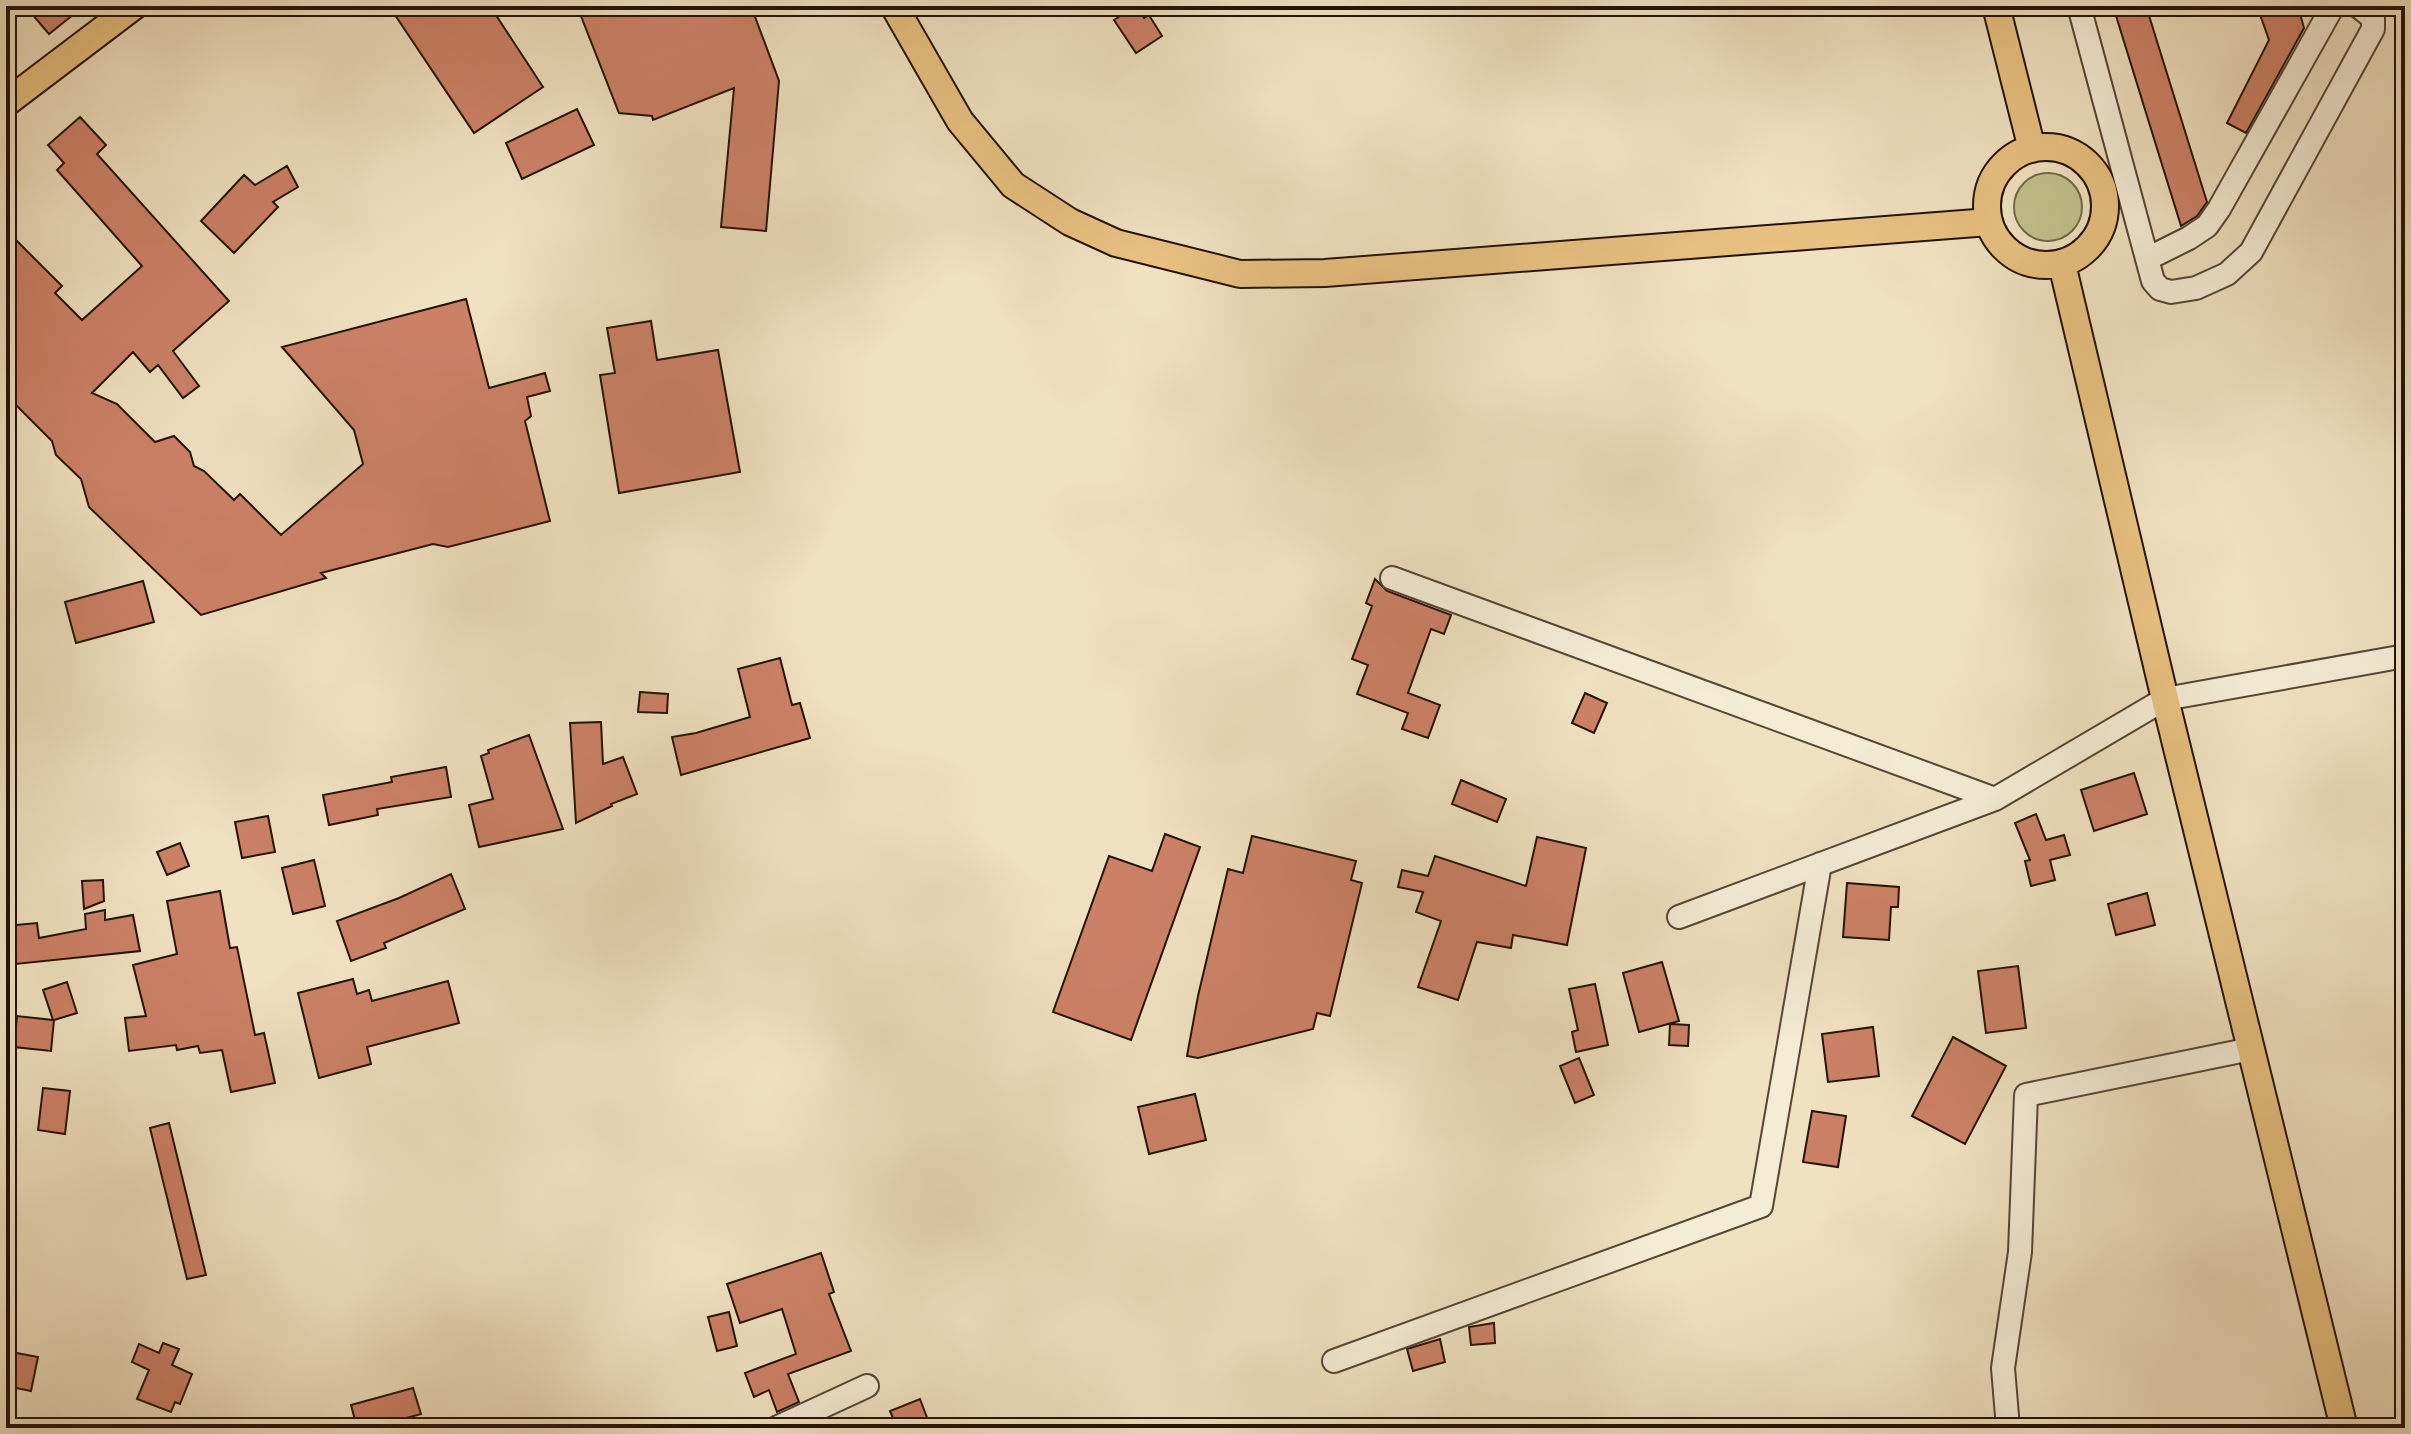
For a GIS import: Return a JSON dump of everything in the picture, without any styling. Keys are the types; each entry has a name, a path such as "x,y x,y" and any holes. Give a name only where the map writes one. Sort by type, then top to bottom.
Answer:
{"main road":[{"path":"6,103 134,6"},
{"path":"894,6 960,121 1013,185 1070,222 1116,243 1240,274 1325,273 1989,222"},
{"path":"1996,6 2032,149"},
{"path":"2050,147 2068,151 2084,161 2096,175 2103,191 2105,210 2101,228 2086,250 2062,264 2038,265 2017,258 1999,243 1989,222 1987,203 1991,185 2001,169 2015,156 2032,149 2050,147"},
{"path":"2062,264 2344,1428"}],"street":[{"path":"2079,6 2153,281 2160,289 2171,292 2196,288 2227,274 2251,252 2373,29 2373,18 2358,6"},
{"path":"2147,259 2207,226 2333,6"},
{"path":"1392,578 1995,799"},
{"path":"1679,917 1995,799 2165,699 2405,656"},
{"path":"1334,1361 1761,1206 1820,864"},
{"path":"2008,1428 2003,1368 2020,1252 2026,1095 2251,1049"},
{"path":"776,1428 867,1386"}],"shaded area":[{"path":"2048,173 2072,183 2082,207 2072,231 2048,241 2024,231 2014,207 2024,183"}],"building":[{"path":"41,6 84,6 49,34 32,14"},
{"path":"389,6 490,6 543,87 474,133"},
{"path":"577,6 751,6 779,81 766,231 721,227 734,88 653,120 652,116 619,113"},
{"path":"1136,6 1144,18 1149,15 1162,36 1136,53 1114,20"},
{"path":"2113,6 2146,6 2207,202 2197,216 2181,226"},
{"path":"2257,6 2298,6 2304,28 2246,133 2227,123 2269,40"},
{"path":"577,109 594,145 522,179 506,143"},
{"path":"80,117 106,145 97,154 229,301 173,351 199,386 183,398 158,365 150,372 133,352 92,393 117,404 155,442 174,436 190,452 194,466 204,471 234,500 240,494 281,535 363,464 354,430 282,347 466,299 489,388 545,373 550,391 527,397 531,416 525,421 550,521 448,547 433,544 321,573 326,578 201,615 89,507 81,479 56,455 52,441 6,395 6,230 62,286 55,293 82,320 142,266 57,170 64,163 48,145"},
{"path":"287,166 298,187 273,202 278,207 234,253 201,221 244,175 255,185"},
{"path":"651,321 657,360 718,350 740,472 619,493 600,375 615,373 607,328"},
{"path":"1375,579 1387,591 1451,615 1444,634 1431,629 1408,693 1440,705 1428,738 1402,729 1408,713 1357,694 1368,665 1352,659 1372,606 1366,603"},
{"path":"143,581 154,622 76,643 65,602"},
{"path":"780,658 792,705 800,703 810,738 681,775 672,737 750,717 738,669"},
{"path":"640,692 668,694 667,713 638,712"},
{"path":"1585,693 1607,703 1594,733 1572,723"},
{"path":"601,722 603,764 623,757 637,794 576,823 570,723"},
{"path":"529,735 563,829 479,847 469,805 493,799 481,756 489,753 488,750"},
{"path":"446,767 451,797 377,809 378,815 329,825 323,795 392,782 391,777"},
{"path":"2134,773 2147,814 2094,831 2081,790"},
{"path":"1461,780 1506,799 1497,822 1452,804"},
{"path":"2036,814 2046,840 2064,835 2070,855 2050,860 2055,880 2031,886 2025,861 2030,860 2015,823"},
{"path":"268,816 275,852 242,858 235,822"},
{"path":"1165,834 1200,847 1131,1040 1053,1012 1109,856 1152,871"},
{"path":"1252,836 1356,861 1351,880 1362,883 1330,1016 1317,1013 1313,1029 1198,1058 1187,1056 1228,869 1243,873"},
{"path":"1537,837 1586,848 1567,945 1513,935 1511,948 1477,942 1458,1000 1418,987 1441,921 1416,912 1423,892 1398,887 1402,870 1428,876 1435,856 1526,886"},
{"path":"180,843 189,866 167,875 157,852"},
{"path":"314,860 325,906 293,914 282,868"},
{"path":"451,874 465,909 384,943 386,948 351,961 337,921"},
{"path":"103,880 104,901 84,909 82,881"},
{"path":"1847,883 1899,887 1898,907 1891,907 1889,940 1843,937"},
{"path":"220,891 230,948 237,947 255,1035 264,1033 275,1083 231,1092 222,1050 200,1053 198,1046 177,1050 176,1045 129,1051 125,1018 146,1016 133,965 177,954 167,901"},
{"path":"2147,893 2155,925 2116,935 2108,904"},
{"path":"105,910 105,920 133,915 140,951 6,965 6,926 37,923 39,938 86,929 85,914"},
{"path":"1662,962 1679,1021 1639,1032 1623,973"},
{"path":"2018,966 2026,1028 1986,1033 1978,971"},
{"path":"353,979 357,994 369,990 372,1001 448,981 459,1023 367,1047 371,1064 319,1078 298,993"},
{"path":"67,982 77,1013 54,1020 51,1051 14,1047 17,1016 53,1020 43,990"},
{"path":"1595,984 1608,1045 1576,1052 1572,1032 1578,1030 1569,989"},
{"path":"1670,1024 1689,1025 1688,1046 1669,1045"},
{"path":"1873,1027 1879,1076 1828,1082 1822,1034"},
{"path":"1953,1037 2006,1066 1965,1144 1912,1116"},
{"path":"1579,1058 1594,1095 1575,1103 1560,1066"},
{"path":"43,1088 70,1091 65,1134 38,1130"},
{"path":"1195,1094 1206,1140 1149,1154 1138,1107"},
{"path":"1812,1111 1846,1116 1838,1167 1803,1162"},
{"path":"169,1123 206,1275 187,1279 150,1128"},
{"path":"821,1253 834,1292 829,1294 851,1351 788,1374 799,1402 777,1412 769,1390 754,1397 745,1373 796,1354 782,1309 740,1323 727,1284"},
{"path":"729,1312 737,1346 717,1351 708,1317"},
{"path":"1494,1323 1495,1343 1471,1345 1469,1327"},
{"path":"1440,1339 1445,1362 1413,1371 1407,1349"},
{"path":"163,1343 179,1349 172,1365 192,1374 180,1404 175,1402 171,1412 137,1399 149,1370 132,1362 139,1344 159,1353"},
{"path":"6,1351 38,1357 31,1391 6,1386"},
{"path":"413,1388 421,1414 370,1428 357,1428 351,1405"},
{"path":"920,1399 931,1428 897,1428 890,1411"}]}
